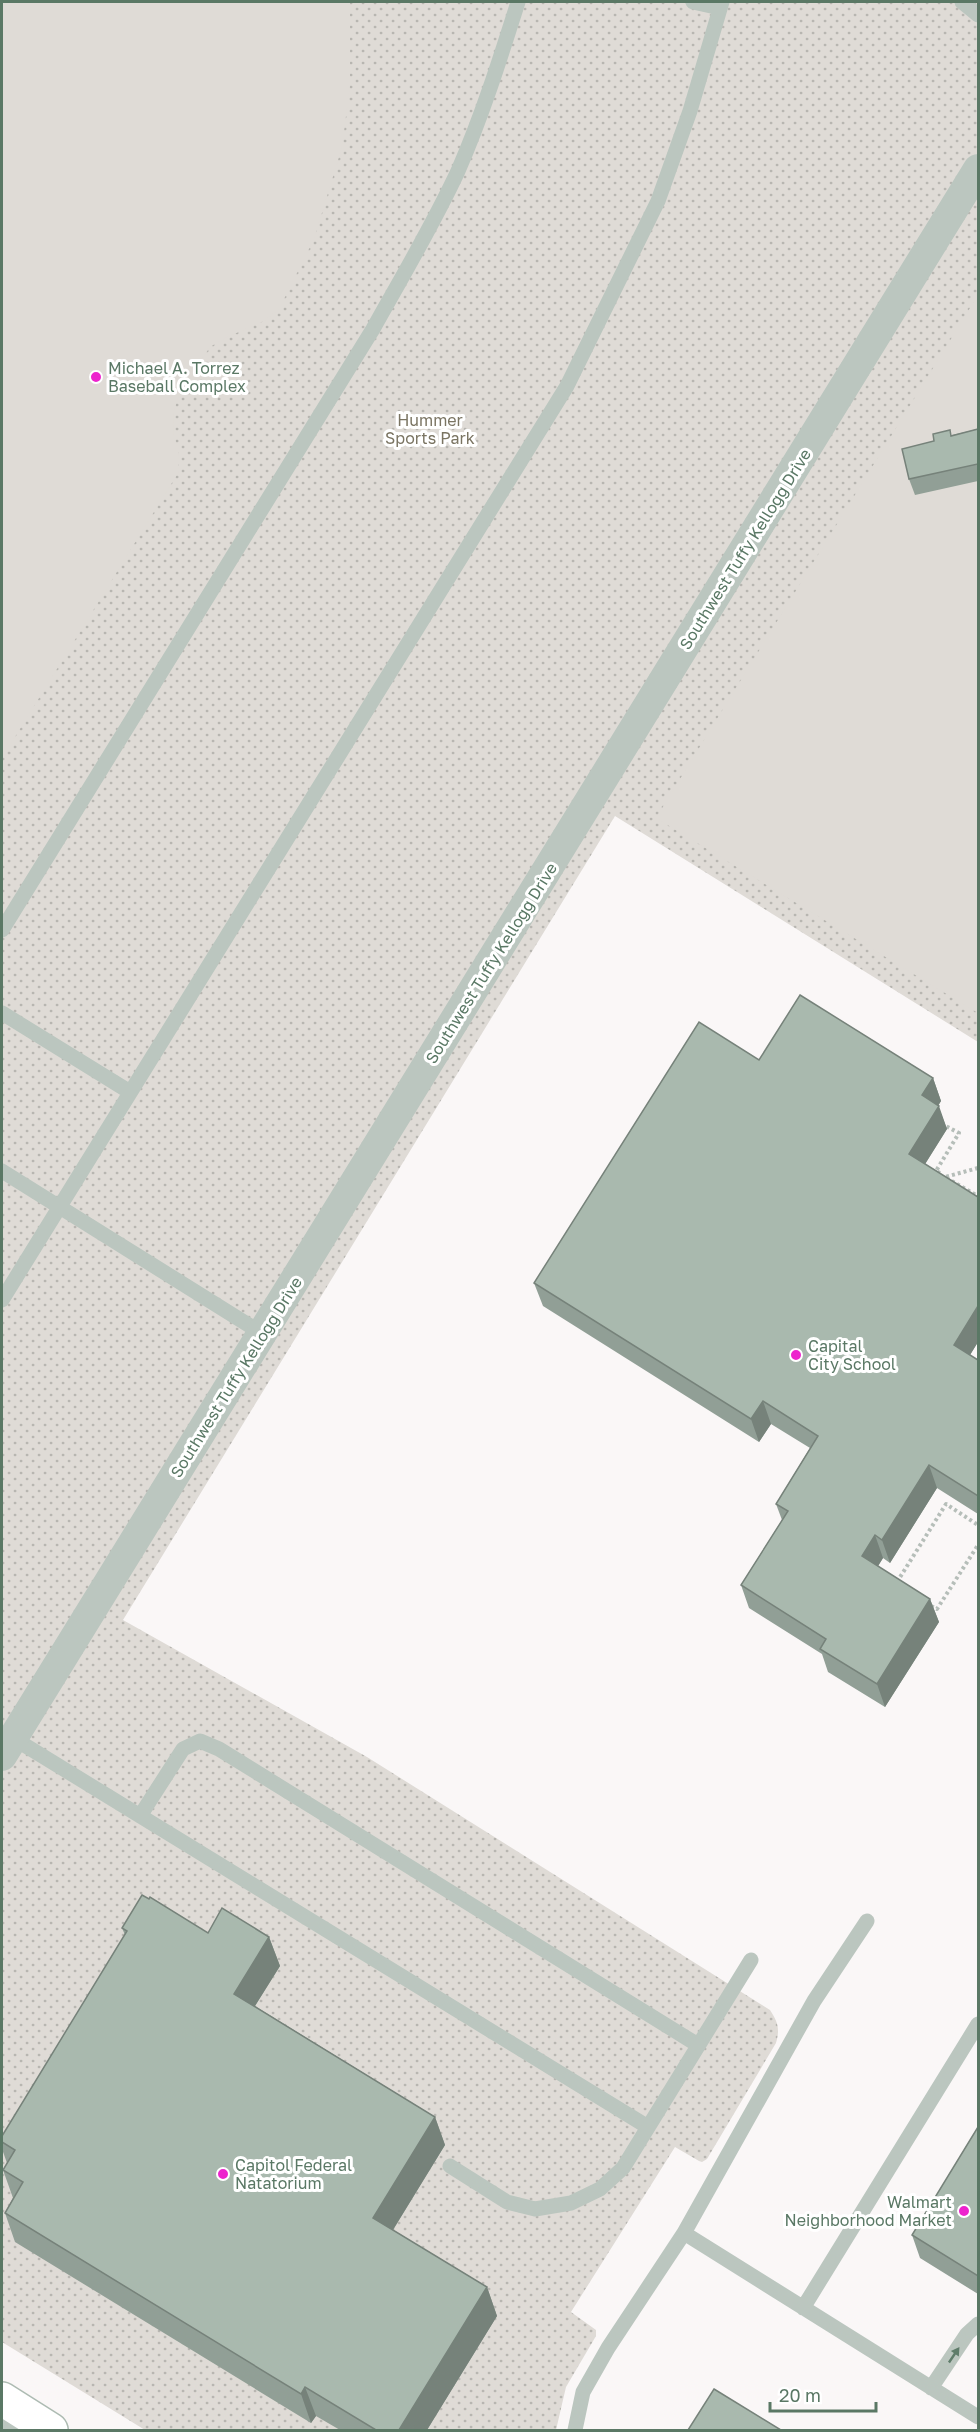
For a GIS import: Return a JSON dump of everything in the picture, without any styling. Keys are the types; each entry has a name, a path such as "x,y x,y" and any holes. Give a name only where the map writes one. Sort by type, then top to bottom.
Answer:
{"main road":[{"path":"7,2413 51,2430"}],"street":[{"name":"Southwest Tuffy Kellogg Drive","path":"7,1747 978,169"}],"lane":[{"path":"2,930 373,329 458,171 495,76 518,2"},
{"path":"2,1300 567,386 658,201 690,111 721,5 693,2"},
{"path":"962,2 978,15"},
{"path":"2,1013 130,1092"},
{"path":"2,1171 262,1334"},
{"path":"140,1816 183,1749 200,1741 219,1749 698,2045"},
{"path":"7,1747 140,1816 648,2127"},
{"path":"575,2430 583,2392 608,2348 684,2233 814,2001 867,1921"},
{"path":"450,2166 507,2202 535,2209 571,2204 600,2189 623,2168 751,1960"},
{"path":"803,2308 978,2024"},
{"path":"684,2233 978,2418"},
{"path":"932,2388 967,2334 978,2324"}],"path":[{"path":"940,1123 959,1133 936,1171 978,1196"},
{"path":"945,1177 978,1168"},
{"path":"904,1589 896,1584 946,1504 978,1525"},
{"path":"928,1604 937,1609 978,1545"}],"green space":[{"name":"Hummer Sports Park","path":"2,2 978,2 978,1042 615,816 123,1620 367,1757 770,2010 775,2018 778,2026 776,2043 707,2159 699,2161 675,2147 571,2312 596,2330 596,2336 566,2387 556,2430 145,2430 2,2342"},
{"name":"Michael A. Torrez Baseball Complex","path":"2,2 350,2 350,85 342,147 314,239 279,309 264,321 210,347 179,394 173,414 174,435 179,454 178,473 2,758"},
{"path":"978,295 978,1013 656,818"}],"building":[{"path":"978,429 978,464 909,479 902,449 934,441 933,434 950,430 951,436"},
{"name":"Capital City School","path":"800,995 933,1078 922,1095 939,1106 909,1154 978,1197 978,1306 954,1345 978,1360 978,1496 929,1465 882,1540 875,1535 862,1556 930,1599 877,1684 820,1649 826,1639 741,1585 788,1511 776,1504 818,1436 763,1401 751,1419 534,1283 699,1022 759,1060"},
{"name":"Capitol Federal Natatorium","path":"142,1895 149,1899 150,1897 208,1933 222,1908 269,1937 234,1994 435,2117 373,2218 487,2287 399,2430 376,2430 305,2387 301,2394 5,2213 23,2182 3,2170 15,2150 2,2142 2,2136 127,1931 122,1928"},
{"path":"978,2127 978,2276 912,2235"},
{"path":"714,2389 781,2430 688,2430"}],"place":[{"name":"Michael A. Torrez Baseball Complex","path":"96,377"},
{"name":"Capital City School","path":"796,1355"},
{"name":"Capitol Federal Natatorium","path":"223,2174"},
{"name":"Walmart Neighborhood Market","path":"964,2211"}]}
